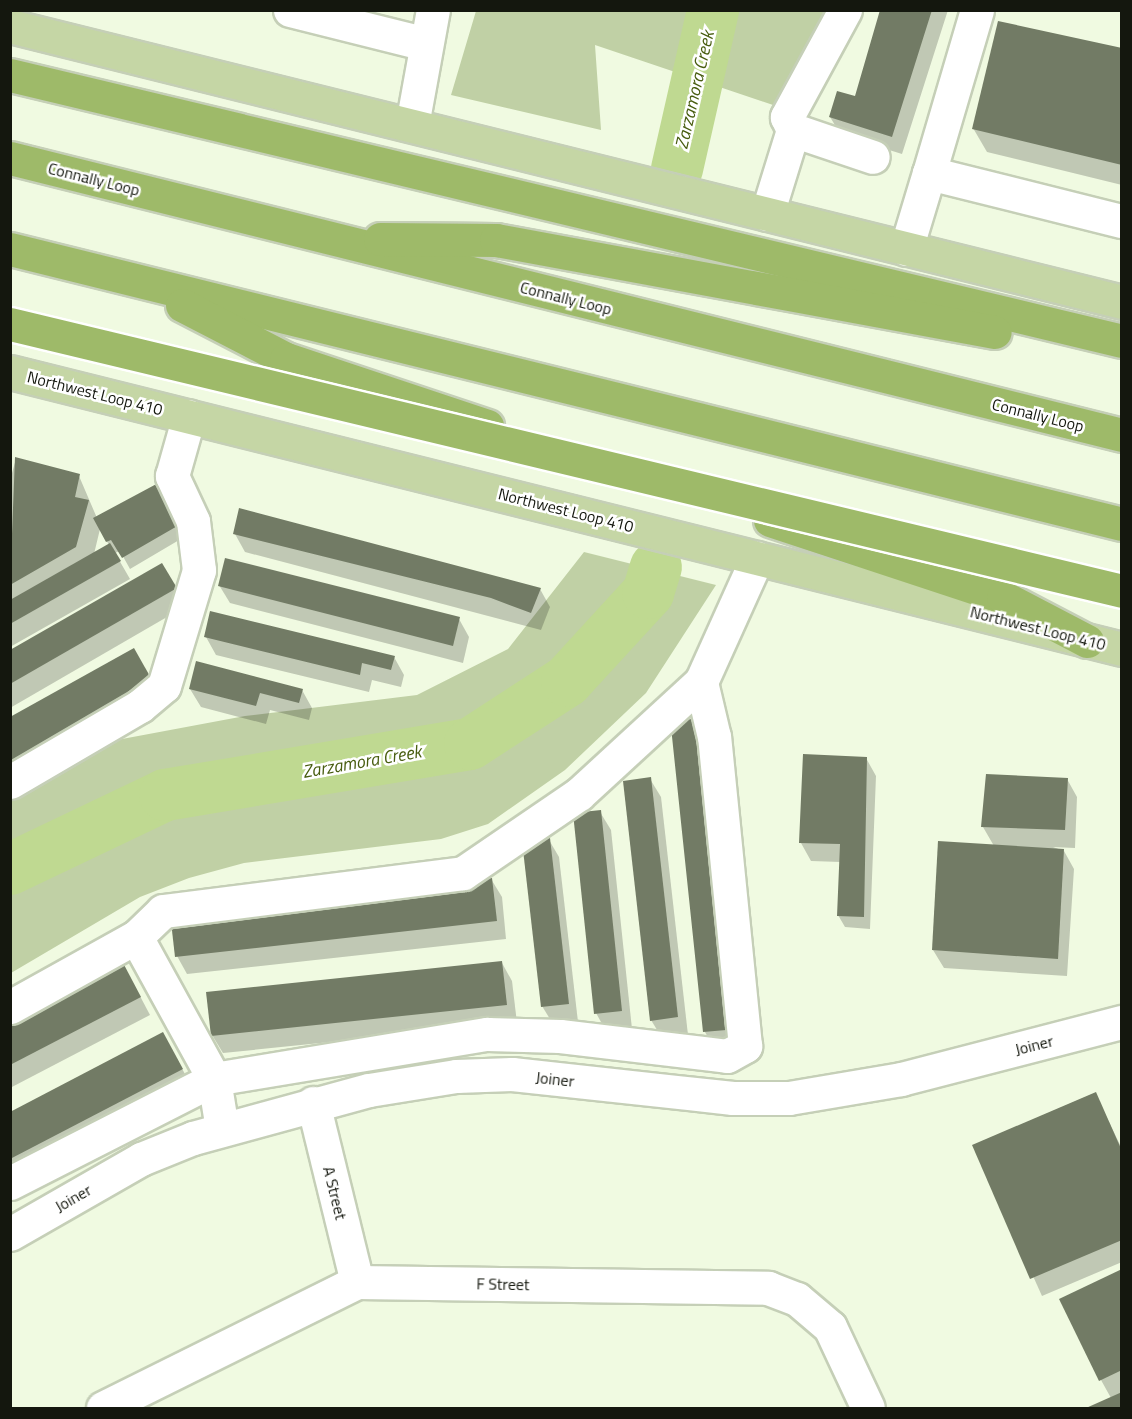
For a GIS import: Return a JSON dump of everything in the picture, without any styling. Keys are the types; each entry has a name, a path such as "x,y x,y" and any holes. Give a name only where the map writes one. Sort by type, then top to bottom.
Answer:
{"highway":[{"path":"10,75 1122,341"},
{"name":"Connally Loop","path":"10,158 324,239 1122,435"},
{"path":"324,239 496,240 1122,356"},
{"path":"10,249 1122,524"},
{"path":"132,279 286,359 1003,597 1087,641"},
{"path":"10,324 1122,591"}],"main road":[{"path":"10,26 1122,302"},
{"name":"Northwest Loop 410","path":"10,372 1122,649"}],"street":[{"path":"290,10 426,44"},
{"path":"412,125 433,10"},
{"path":"767,214 793,130 787,117 845,10"},
{"path":"906,249 977,10"},
{"path":"793,130 873,158"},
{"path":"928,173 1122,221"},
{"path":"10,782 140,706 164,686 199,570 193,521 172,476 189,416"},
{"path":"10,1007 136,937 163,912 463,873 579,794 701,681 757,558"},
{"path":"10,1183 214,1079 487,1034 560,1036 728,1056 745,1046 714,737 701,681"},
{"path":"136,937 214,1079 222,1129"},
{"name":"Joiner","path":"10,1234 141,1159 222,1129 313,1104 456,1076 512,1074 733,1098 789,1098 890,1082 1122,1022"},
{"name":"A Street","path":"313,1104 357,1282"},
{"name":"F Street","path":"103,1408 357,1282 768,1288 797,1299 830,1328 868,1408"}],"green space":[{"path":"476,11 829,11 776,106 595,45 601,130 451,95"},
{"path":"584,552 716,585 646,693 565,770 488,824 441,839 244,863 189,878 140,897 11,973 10,799 106,742 245,716 417,695 508,649"}],"building":[{"path":"880,10 932,10 892,137 829,117 837,91 855,96"},
{"path":"998,21 1122,48 1122,165 972,129"},
{"path":"15,457 80,474 75,497 89,500 76,547 10,585"},
{"path":"162,481 186,521 122,558 111,540 106,542 93,518"},
{"path":"239,508 541,588 531,613 491,598 233,534"},
{"path":"110,543 121,561 10,624 10,600"},
{"path":"225,558 460,617 453,646 218,586"},
{"path":"162,563 177,588 10,684 10,650"},
{"path":"210,611 395,656 391,670 362,663 360,675 204,637"},
{"path":"134,648 156,687 10,769 10,717"},
{"path":"196,661 303,689 299,703 260,693 256,706 189,689"},
{"path":"705,718 738,1029 703,1032 671,727 677,728 679,720"},
{"path":"803,754 867,757 864,917 837,916 840,844 799,843"},
{"path":"986,774 1068,778 1065,830 981,827"},
{"path":"651,777 678,1017 650,1021 623,781"},
{"path":"601,810 622,1011 594,1014 573,813"},
{"path":"550,838 569,1004 541,1007 522,841"},
{"path":"938,841 1064,849 1058,959 932,950"},
{"path":"492,878 497,921 175,957 170,913"},
{"path":"121,959 141,997 10,1065 10,1017"},
{"path":"502,961 507,1005 211,1036 206,992"},
{"path":"163,1032 183,1069 10,1159 10,1112"},
{"path":"1096,1092 1122,1151 1122,1240 1030,1279 972,1145"},
{"path":"1122,1269 1122,1370 1099,1381 1059,1299"},
{"path":"1122,1392 1122,1408 1086,1408"}],"waterway":[{"name":"Zarzamora Creek","path":"677,169 713,10"},
{"name":"Zarzamora Creek","path":"10,869 165,795 470,744 567,681 648,593 656,567"}]}
